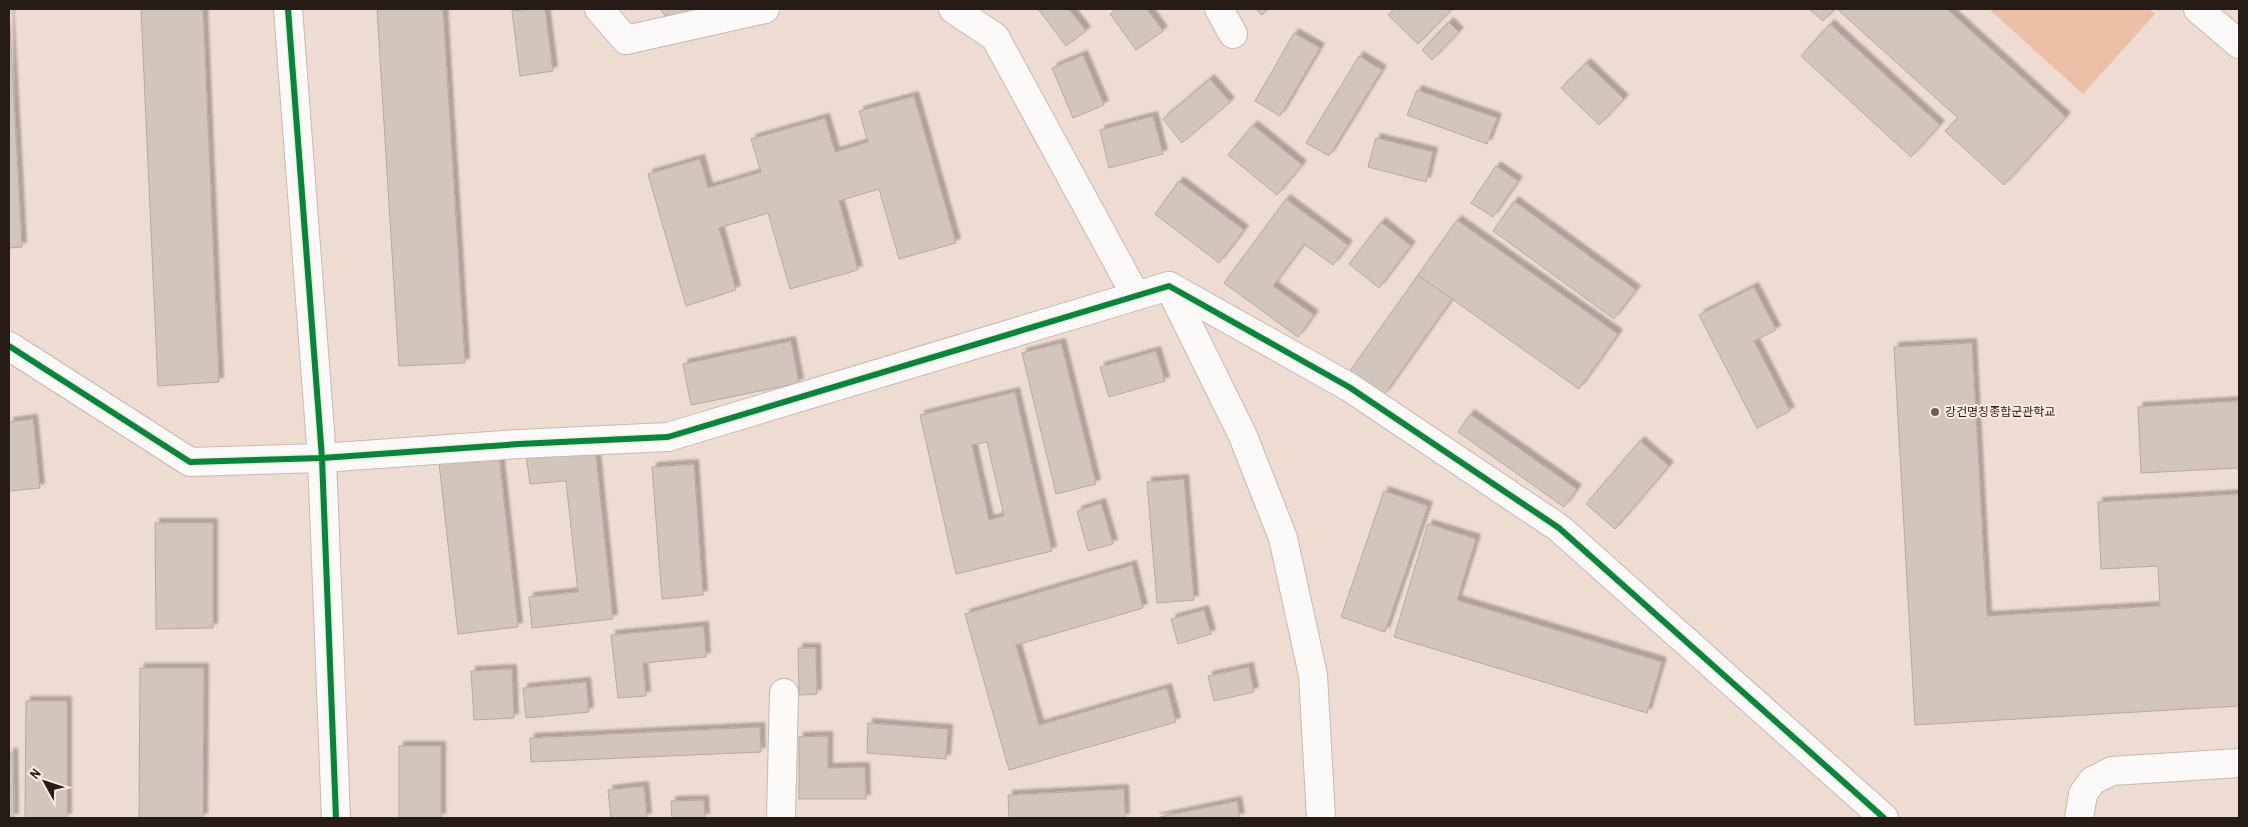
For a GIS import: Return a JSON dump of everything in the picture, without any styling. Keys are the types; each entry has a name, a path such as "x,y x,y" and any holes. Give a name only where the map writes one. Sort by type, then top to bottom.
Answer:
{"street":[{"path":"288,9 322,458 336,818"},
{"path":"599,9 626,40 765,9"},
{"path":"954,9 995,37 1136,296"},
{"path":"1219,9 1232,34"},
{"path":"2198,9 2239,44"},
{"path":"9,346 190,462 322,458 519,444 668,437 1169,286 1349,387 1559,528 1884,818"},
{"path":"1169,286 1243,436 1283,538 1313,675 1321,818"},
{"path":"781,818 784,693"},
{"path":"2078,818 2083,794 2092,782 2112,771 2239,763"}],"shaded area":[{"path":"1989,9 2149,9 2155,14 2083,94"}],"building":[{"path":"9,9 22,247 9,248"},
{"path":"141,9 203,9 219,382 158,386"},
{"path":"377,9 443,9 465,363 399,366"},
{"path":"545,9 553,71 520,76 512,11"},
{"path":"660,9 690,9 671,23"},
{"path":"1038,9 1069,9 1086,31 1066,46"},
{"path":"1117,9 1147,9 1163,31 1136,50 1110,14"},
{"path":"1256,9 1268,9 1262,15"},
{"path":"1394,9 1452,9 1418,44 1388,15"},
{"path":"1809,9 1835,9 1823,21"},
{"path":"1837,9 1947,9 2066,117 2004,185 1945,131 1958,118"},
{"path":"1449,22 1459,32 1432,60 1422,50"},
{"path":"1830,24 1940,125 1911,157 1801,56"},
{"path":"1294,33 1320,48 1280,116 1255,101"},
{"path":"1083,55 1104,105 1073,118 1052,68"},
{"path":"1359,56 1382,70 1329,156 1306,143"},
{"path":"1586,63 1624,99 1599,125 1561,88"},
{"path":"1210,79 1230,102 1182,143 1163,119"},
{"path":"1417,90 1497,118 1487,144 1407,115"},
{"path":"914,96 956,243 899,259 879,189 839,201 858,270 790,289 768,213 719,228 736,290 686,306 648,174 700,159 708,188 761,172 751,139 825,118 835,152 868,142 859,111"},
{"path":"1153,116 1163,154 1109,168 1100,130"},
{"path":"1253,125 1302,165 1277,195 1228,155"},
{"path":"1376,138 1433,152 1426,182 1368,167"},
{"path":"1496,166 1518,181 1493,217 1471,203"},
{"path":"1179,181 1244,230 1219,263 1155,214"},
{"path":"1286,199 1348,245 1333,265 1304,244 1273,286 1314,315 1298,337 1224,283"},
{"path":"1514,201 1636,290 1614,319 1493,231"},
{"path":"1457,220 1618,334 1579,389 1418,275"},
{"path":"1381,222 1411,246 1379,288 1349,264"},
{"path":"1418,275 1452,299 1384,395 1350,371"},
{"path":"1754,287 1776,330 1754,341 1790,411 1757,428 1699,315"},
{"path":"791,341 799,383 691,405 683,364"},
{"path":"1061,343 1096,484 1056,494 1022,353"},
{"path":"1972,343 1987,616 2160,606 2158,566 2101,569 2098,502 2239,494 2239,706 1915,725 1894,347"},
{"path":"1156,351 1165,381 1109,397 1100,367"},
{"path":"1015,392 1052,551 956,574 920,415","holes":["987,442 1004,516 989,520 972,445"]},
{"path":"2239,401 2239,468 2141,473 2138,407"},
{"path":"1470,414 1577,489 1564,507 1458,432"},
{"path":"33,419 40,488 9,491 9,422"},
{"path":"1640,441 1669,466 1615,529 1586,504"},
{"path":"595,447 613,619 532,628 529,597 578,592 566,481 530,484 526,455"},
{"path":"499,456 518,627 458,634 439,463"},
{"path":"694,464 703,595 662,599 652,467"},
{"path":"1184,479 1194,600 1157,603 1147,482"},
{"path":"1384,491 1428,506 1385,632 1341,617"},
{"path":"1101,503 1113,544 1088,551 1077,511"},
{"path":"155,523 213,523 213,628 156,629"},
{"path":"1428,524 1476,539 1457,600 1662,662 1647,713 1394,637"},
{"path":"1132,565 1143,608 1016,645 1039,725 1167,688 1176,722 1009,770 965,614"},
{"path":"1204,610 1211,634 1178,644 1171,619"},
{"path":"704,626 706,657 643,663 646,696 618,698 611,635"},
{"path":"798,648 816,648 817,694 799,695"},
{"path":"1249,667 1254,692 1214,701 1208,676"},
{"path":"140,668 204,668 203,818 139,818"},
{"path":"512,669 514,718 474,720 471,671"},
{"path":"586,682 589,712 526,718 523,688"},
{"path":"26,701 67,701 67,818 25,818"},
{"path":"868,723 948,729 946,759 867,753"},
{"path":"760,727 761,752 531,762 530,738"},
{"path":"828,736 828,768 865,767 866,799 799,799 799,737"},
{"path":"399,746 441,746 441,818 399,818"},
{"path":"9,753 13,753 14,818 9,818"},
{"path":"644,786 647,818 611,818 608,790"},
{"path":"1124,789 1125,818 1009,818 1008,795"},
{"path":"704,800 705,818 672,818 671,801"},
{"path":"1237,801 1240,818 1155,818"}],"cycle path":[{"path":"288,9 322,458 336,818"},
{"path":"9,346 190,462 322,458 519,444 668,437 1169,286 1349,387 1559,528 1884,818"}],"place":[{"name":"강건명칭종합군관학교","path":"1935,412"}]}
